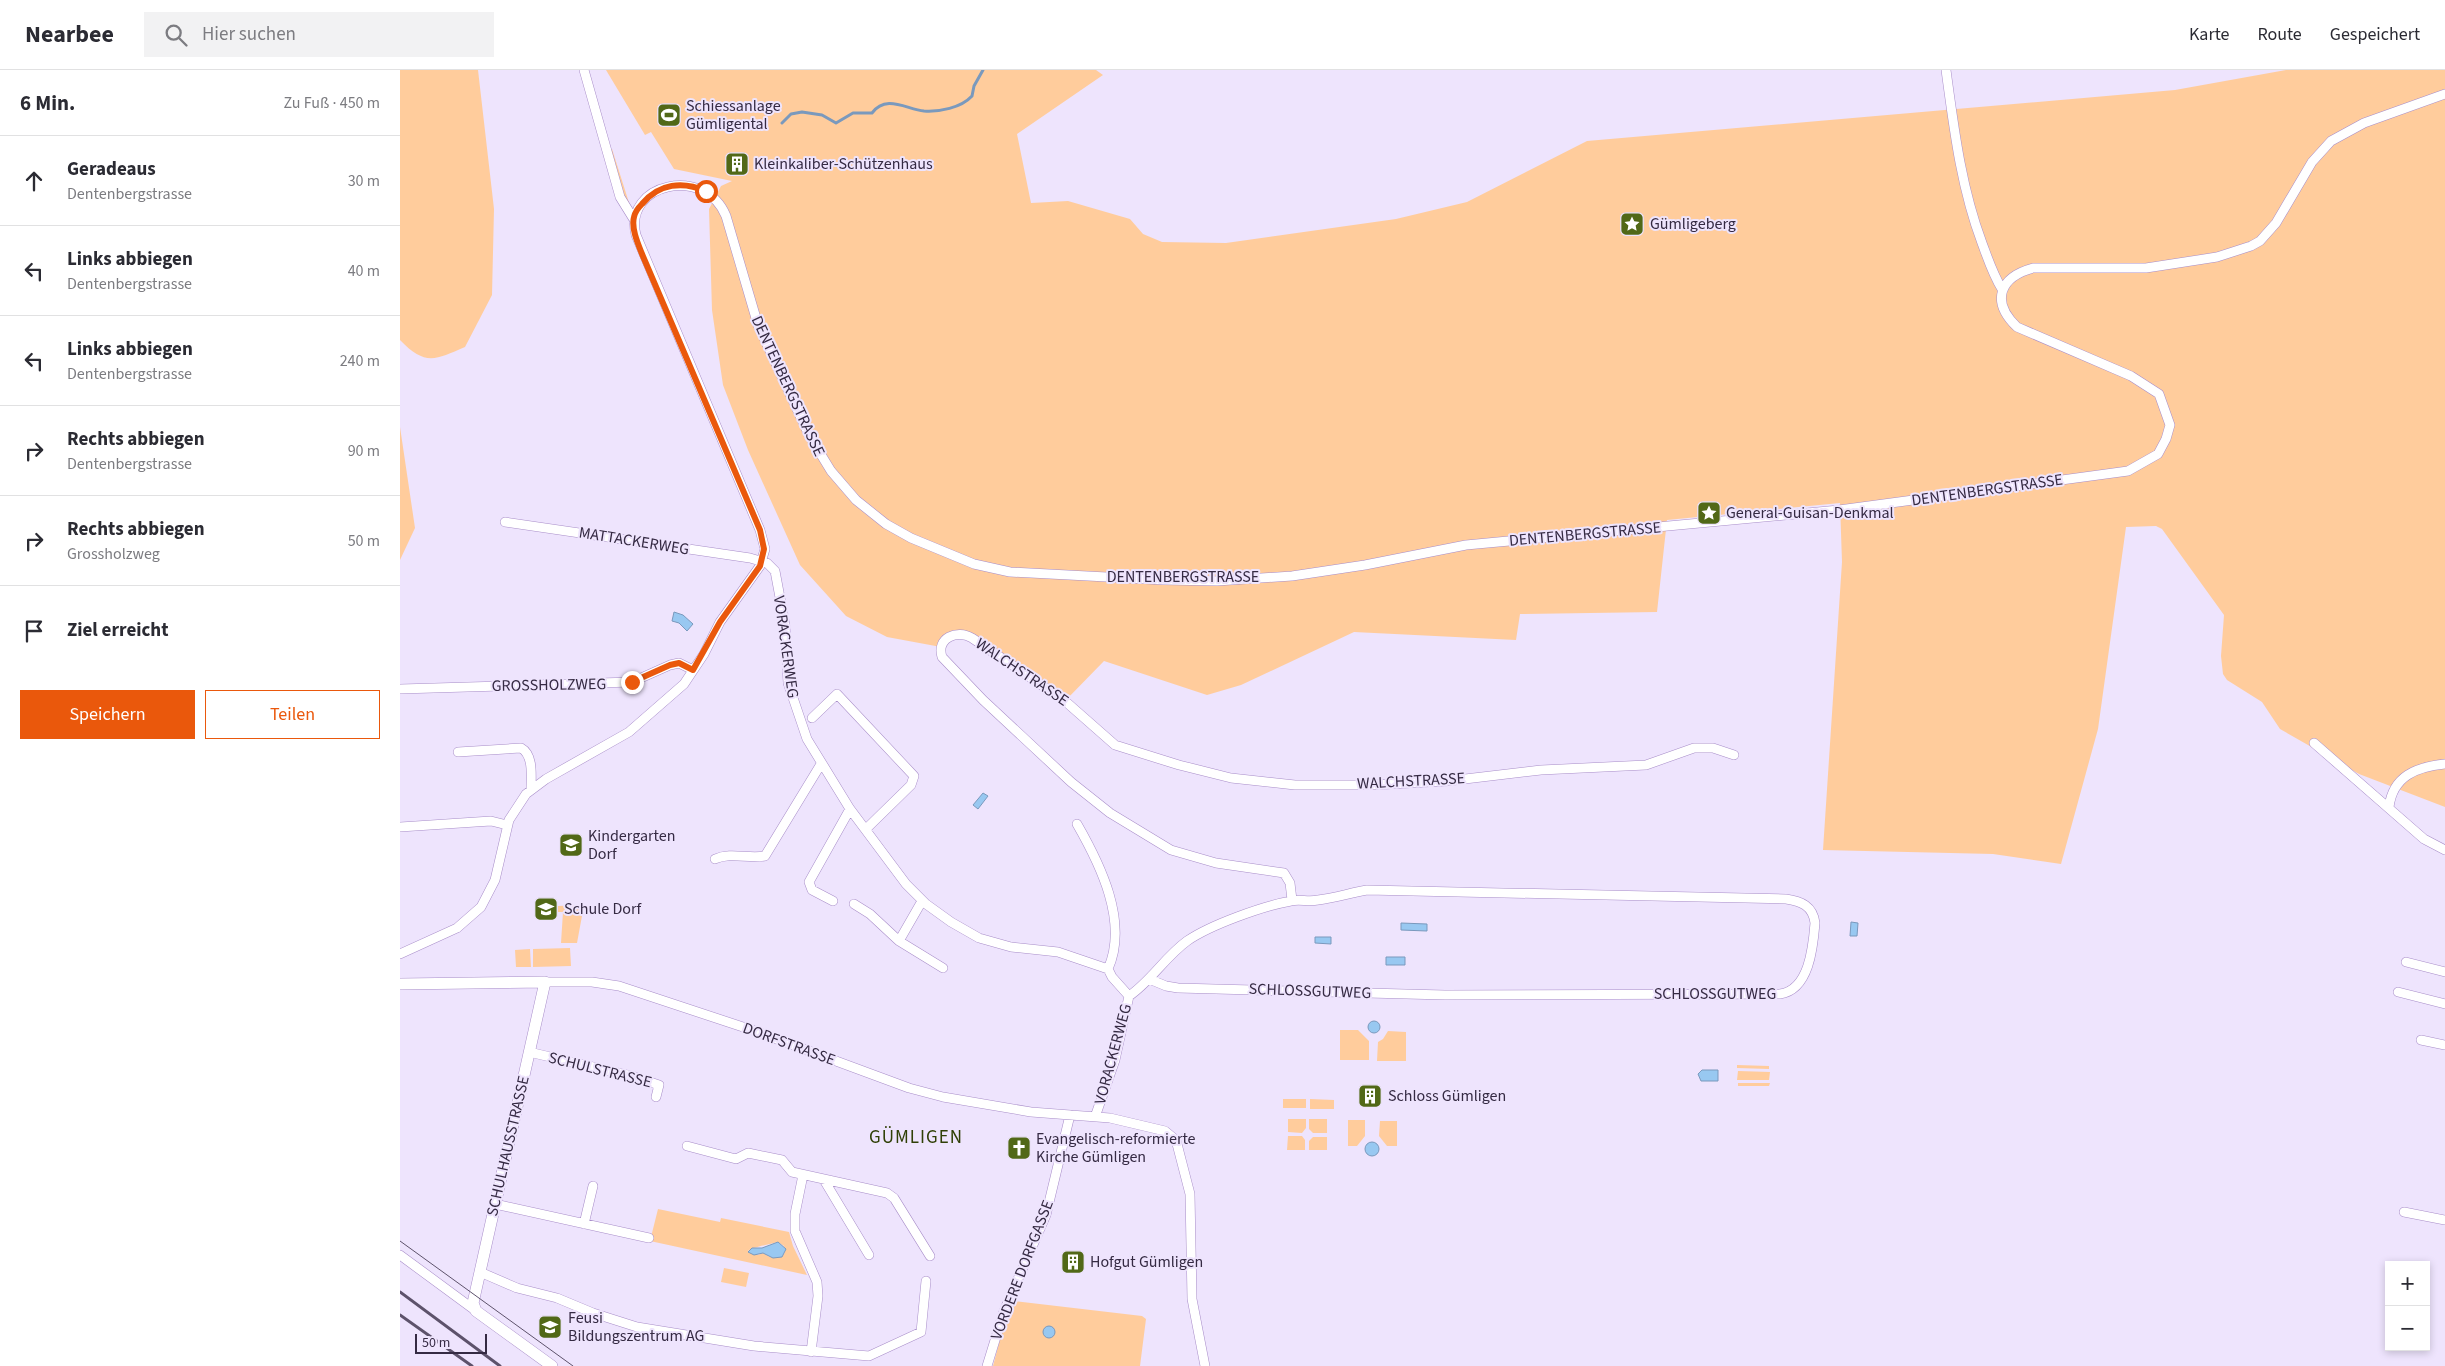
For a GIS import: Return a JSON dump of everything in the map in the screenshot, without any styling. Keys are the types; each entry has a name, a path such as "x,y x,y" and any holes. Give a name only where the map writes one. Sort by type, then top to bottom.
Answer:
{"street":[{"path":"400,954 457,928 481,907 496,880 508,825 521,800 531,790 629,732 684,684 720,622 762,561 764,549 760,530 642,254 633,218 620,197 584,70"},
{"name":"DENTENBERGSTRASSE","path":"633,218 650,195 673,185 694,187 711,195 719,202 726,216 758,325 809,435 831,471 856,500 886,524 911,538 981,566 1031,575 1208,581 1292,576 1365,565 1466,545 1839,510 2128,471 2158,454 2166,439 2170,425 2159,394 2131,376 2017,326 2004,310 2002,289 1995,278 1976,225 1962,175 1955,145 1946,70"},
{"path":"2002,289 2012,277 2033,268 2154,267 2217,257 2251,246 2260,241 2276,223 2312,162 2331,141 2364,123 2445,94"},
{"name":"MATTACKERWEG","path":"505,522 762,561"},
{"name":"VORACKERWEG","path":"762,561 775,571 785,624 788,683 802,730 821,764 882,855 922,901 951,922 979,938 1011,947 1058,952 1108,968 1112,978 1129,996 1114,1060 1095,1117"},
{"name":"WALCHSTRASSE","path":"1292,900 1289,879 1284,874 1216,863 1171,850 1110,813 1071,782 983,700 942,657 941,646 944,640 954,634 964,634 972,638 1065,701 1115,745 1179,766 1231,778 1296,785 1448,781 1542,770 1646,765 1694,748 1714,748 1734,755"},
{"name":"GROSSHOLZWEG","path":"400,689 632,682 670,665 679,663 693,670"},
{"path":"812,718 837,694 914,776 911,785 866,829"},
{"path":"2314,743 2424,839 2445,850"},
{"path":"458,752 521,748 526,750 530,757 531,790"},
{"path":"715,858 725,855 754,858 765,856 821,764"},
{"path":"2389,807 2391,792 2400,781 2412,772 2445,764"},
{"path":"833,901 812,890 809,882 850,809"},
{"path":"400,826 491,821 508,825"},
{"path":"1077,824 1105,879 1111,898 1114,924 1112,957 1108,968"},
{"name":"SCHLOSSGUTWEG","path":"1149,979 1166,986 1178,988 1444,995 1780,994 1793,991 1803,981 1815,924 1813,914 1808,907 1800,902 1786,899 1367,890 1317,901 1292,900"},
{"path":"1129,996 1149,979 1167,958 1198,934 1222,923 1292,900"},
{"path":"899,941 922,901"},
{"path":"854,904 870,914 899,941 943,968"},
{"path":"2406,962 2445,972"},
{"name":"SCHULHAUSSTRASSE","path":"476,1310 473,1303 545,982"},
{"name":"DORFSTRASSE","path":"400,984 592,982 619,986 755,1031 909,1088 993,1106 1095,1117 1147,1125 1165,1131 1173,1137 1180,1153 1190,1194 1192,1299 1205,1366"},
{"path":"2398,992 2445,1004"},
{"path":"2421,1040 2445,1045"},
{"name":"SCHULSTRASSE","path":"529,1052 632,1076 659,1085 656,1098"},
{"name":"VORDERE DORFGASSE","path":"986,1366 1004,1311 1046,1215 1070,1115"},
{"path":"687,1146 736,1159 748,1153 782,1160 792,1172 887,1193 894,1198 930,1256"},
{"path":"803,1175 795,1214 795,1231 816,1282 818,1296 811,1352"},
{"path":"824,1180 869,1255"},
{"path":"584,1224 593,1186"},
{"path":"495,1204 649,1238"},
{"path":"2404,1212 2445,1220"},
{"path":"400,1256 552,1366"},
{"path":"480,1272 517,1288 557,1298 593,1313 637,1327 754,1346 869,1356 921,1332 926,1281"}],"shaded area":[{"path":"400,70 478,70 494,209 492,295 465,347 446,355 431,358 416,354 400,340"},
{"path":"606,70 1096,70 1103,75 1017,134 1031,203 1068,201 1130,219 1143,234 1162,242 1226,243 1396,219 1467,202 1587,141 2175,90 2286,70 2445,70 2445,807 2359,774 2280,729 2262,702 2227,680 2223,674 2221,656 2224,615 2162,529 2156,526 2126,527 2098,729 2061,864 1993,854 1823,850 1842,562 1840,503 1667,520 1657,612 1520,614 1516,640 1354,632 1241,685 1207,695 1104,661 1065,701 959,634 941,647 887,637 846,616 800,565 748,450 723,385 712,310 709,209 721,186 732,181 674,169 651,132 645,135"},
{"path":"612,149 631,209 624,200 609,151"},
{"path":"400,427 415,528 400,560"},
{"path":"584,905 577,943 561,943 563,912 558,912 558,906"},
{"path":"570,948 571,966 533,967 533,949"},
{"path":"530,949 531,967 516,967 515,950"},
{"path":"1340,1030 1358,1030 1369,1041 1369,1060 1340,1060"},
{"path":"1388,1031 1406,1032 1406,1061 1377,1061 1378,1042 1383,1039"},
{"path":"1737,1065 1769,1066 1769,1069 1737,1068"},
{"path":"1738,1071 1770,1072 1769,1080 1737,1080"},
{"path":"1738,1083 1770,1083 1769,1086 1738,1086"},
{"path":"1283,1099 1306,1099 1306,1108 1283,1108"},
{"path":"1310,1099 1334,1100 1334,1109 1310,1109"},
{"path":"1288,1119 1306,1119 1306,1128 1302,1133 1288,1132"},
{"path":"1309,1119 1327,1119 1327,1133 1313,1133 1309,1129"},
{"path":"1348,1120 1365,1120 1365,1136 1357,1146 1348,1146"},
{"path":"1380,1121 1397,1121 1397,1146 1387,1146 1379,1136"},
{"path":"1288,1136 1302,1136 1305,1140 1305,1150 1287,1150"},
{"path":"1313,1137 1327,1137 1327,1150 1309,1150 1309,1141"},
{"path":"658,1209 720,1222 721,1218 789,1232 793,1246 807,1275 650,1241","holes":["778,1242 784,1246 785,1252 782,1257 770,1257 763,1253 758,1255 748,1251"]},
{"path":"724,1268 749,1273 746,1287 721,1282"},
{"path":"1013,1301 1142,1316 1146,1319 1140,1366 993,1366 1005,1320"}],"water":[{"path":"674,612 683,615 693,624 687,631 679,623 672,621"},
{"path":"983,793 988,796 978,809 973,805"},
{"path":"1851,922 1858,923 1857,936 1850,936"},
{"path":"1401,923 1427,924 1427,931 1401,930"},
{"path":"1315,937 1331,937 1331,944 1315,943"},
{"path":"1386,957 1405,957 1405,965 1386,965"},
{"path":"1376,1021 1379,1022 1379,1032 1372,1033 1369,1032 1368,1025 1369,1022"},
{"path":"1702,1070 1718,1070 1718,1081 1701,1081 1698,1074"},
{"path":"1372,1142 1377,1144 1379,1149 1377,1154 1372,1156 1367,1154 1365,1149 1367,1144"},
{"path":"778,1242 786,1249 782,1257 773,1258 763,1253 754,1255 748,1252 752,1248 762,1248"},
{"path":"1047,1326 1051,1326 1055,1332 1051,1338 1047,1338 1043,1334 1043,1330"}],"waterway":[{"path":"782,123 791,114 802,112 822,115 836,123 853,113 872,113 878,107 890,103 924,111 950,108 962,104 972,96 974,86 983,70"}],"tram line":[{"path":"400,1241 573,1366"}],"railway":[{"path":"400,1292 500,1366"},
{"path":"400,1315 472,1366"}],"place":[{"name":"Schiessanlage Gümligental","path":"669,115"},
{"name":"Kleinkaliber-Schützenhaus","path":"737,164"},
{"name":"Gümligeberg","path":"1632,224"},
{"name":"General-Guisan-Denkmal","path":"1709,513"},
{"name":"Kindergarten Dorf","path":"571,845"},
{"name":"Schule Dorf","path":"546,909"},
{"name":"Schloss Gümligen","path":"1370,1096"},
{"name":"Evangelisch-reformierte Kirche Gümligen","path":"1019,1148"},
{"name":"Hofgut Gümligen","path":"1073,1262"},
{"name":"Feusi Bildungszentrum AG","path":"550,1327"}],"district":[{"name":"GÜMLIGEN","path":"916,1137"}],"route":[{"path":"632,682 670,665 679,663 693,670 704,654 720,622 760,566 764,555 764,544 760,530 642,254 634,228 633,218 640,206 650,195 662,188 673,185 687,185 706,191"}]}
